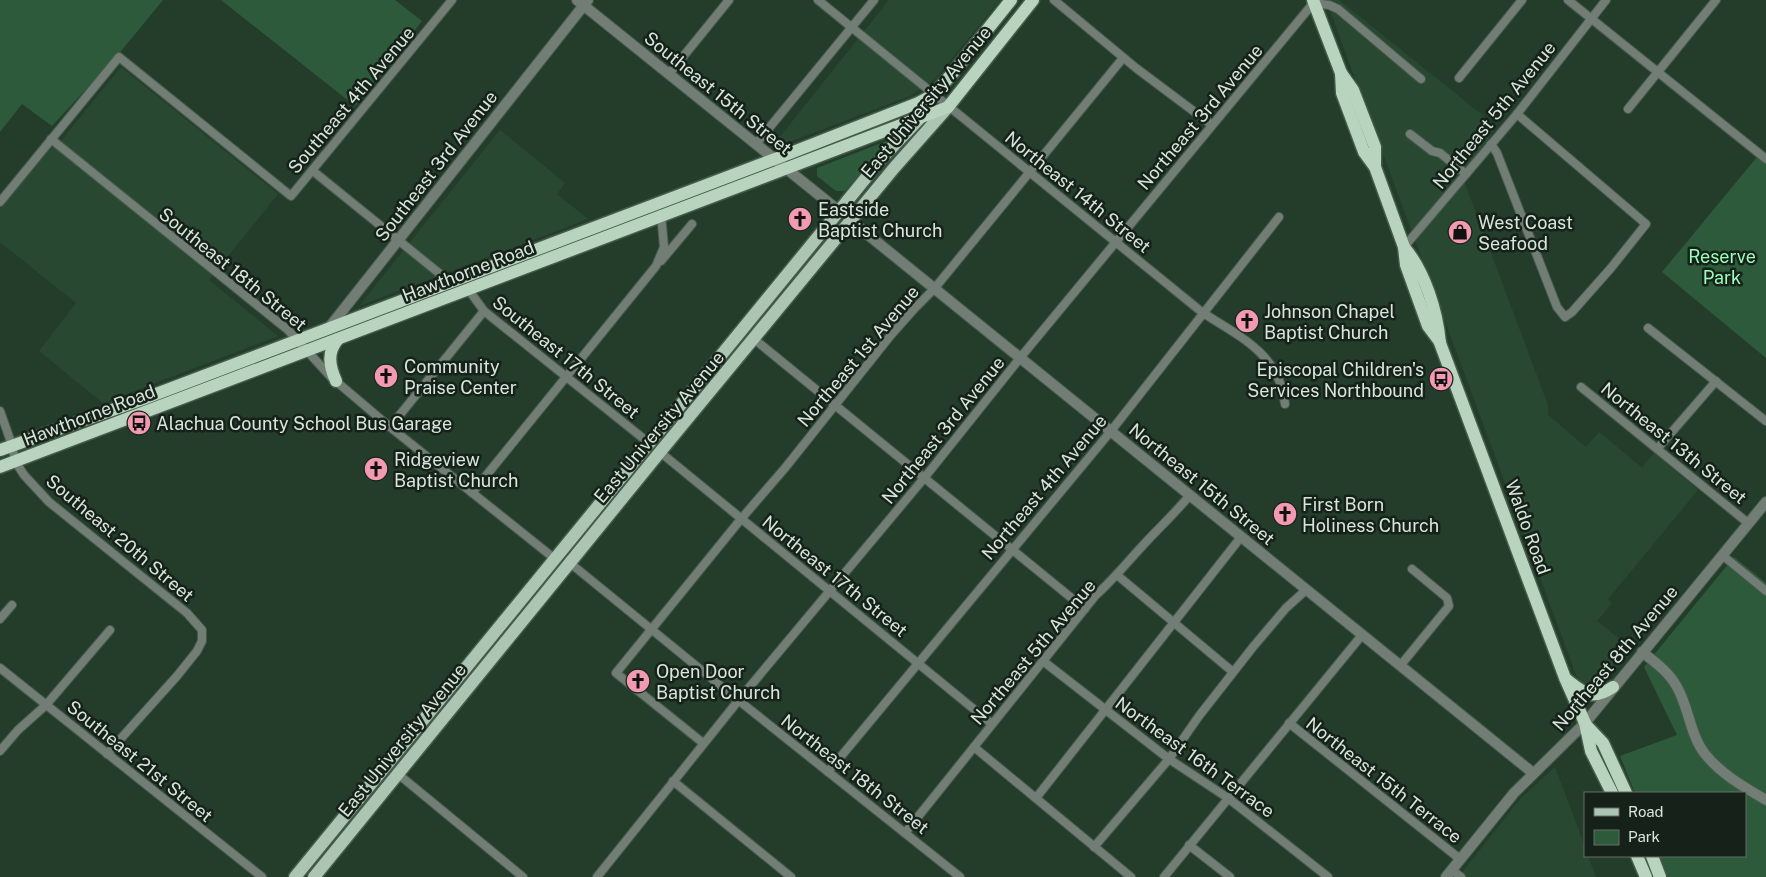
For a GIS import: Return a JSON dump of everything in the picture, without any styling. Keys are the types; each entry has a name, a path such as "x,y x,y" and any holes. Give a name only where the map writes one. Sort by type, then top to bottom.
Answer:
{"highway":[{"name":"East University Avenue","path":"933,95 1011,0"},
{"name":"East University Avenue","path":"948,107 1033,0"},
{"name":"Waldo Road","path":"1315,1 1341,73 1342,93 1364,152 1376,166 1404,247 1416,261 1438,321 1440,343 1565,678 1584,723 1591,751 1612,792"},
{"name":"Hawthorne Road","path":"6,447 303,345 338,338 468,289 775,160 918,104 933,95"},
{"name":"Hawthorne Road","path":"0,467 303,345 328,329 450,282 786,168 948,107"},
{"path":"336,381 330,366 330,354 338,338"},
{"path":"1565,678 1590,695 1603,694 1613,687"},
{"name":"Waldo Road","path":"1584,723 1603,743 1626,792"},
{"path":"1637,857 1646,877"},
{"path":"1652,857 1660,877"}],"main road":[{"name":"East University Avenue","path":"295,877 882,158 921,117 933,95"},
{"name":"East University Avenue","path":"314,877 850,221 948,107"},
{"path":"839,211 850,221"},
{"path":"742,329 754,339"},
{"path":"649,443 660,452"},
{"path":"555,559 570,563"},
{"path":"464,670 475,678"},
{"path":"386,766 398,774"}],"street":[{"name":"Southeast 4th Avenue","path":"51,139 118,57 291,196 452,0"},
{"path":"669,74 729,0"},
{"name":"Northeast 14th Street","path":"818,0 1203,313 1254,346 1275,369 1284,395 1285,404"},
{"path":"756,144 874,0"},
{"path":"1054,0 1124,58 1212,125"},
{"path":"1459,78 1522,0"},
{"path":"1568,0 1766,158"},
{"name":"Northeast 5th Avenue","path":"1404,247 1516,114 1606,0"},
{"path":"1628,109 1716,0"},
{"path":"1315,1 1338,9 1421,79"},
{"name":"Northeast 3rd Avenue","path":"599,876 738,700 925,477 1020,358 1315,1"},
{"name":"Southeast 15th Street","path":"583,2 839,211"},
{"name":"Southeast 3rd Avenue","path":"328,329 583,2"},
{"name":"Northeast 1st Avenue","path":"704,744 616,673 741,519 785,468 891,335 934,289 1124,58"},
{"path":"1491,144 1498,153 1557,307 1565,317 1572,312 1611,268 1646,224 1516,114"},
{"path":"1410,134 1432,151 1440,153 1466,174"},
{"path":"0,202 51,139"},
{"name":"Southeast 18th Street","path":"51,139 303,345 336,381 390,427 555,559"},
{"path":"313,171 450,282"},
{"path":"656,266 664,247 659,210"},
{"name":"Northeast 4th Avenue","path":"828,772 1111,431 1279,217"},
{"name":"Northeast 15th Street","path":"850,221 1533,773"},
{"path":"472,493 692,224"},
{"name":"Southeast 17th Street","path":"468,289 484,311 649,443"},
{"path":"390,427 484,311"},
{"path":"1648,328 1766,422"},
{"path":"754,339 1085,609"},
{"path":"1658,448 1716,381"},
{"name":"Northeast 13th Street","path":"1581,387 1658,448 1748,524"},
{"name":"Southeast 20th Street","path":"0,411 6,447 24,475 49,502 186,613 202,630 202,641 187,664 106,754"},
{"name":"Northeast 17th Street","path":"660,452 992,724"},
{"name":"Northeast 5th Avenue","path":"905,833 1085,609 1190,495"},
{"name":"Northeast 8th Avenue","path":"1449,873 1514,793 1584,723 1766,502"},
{"path":"1036,798 1241,537"},
{"path":"1722,555 1766,591"},
{"name":"Northeast 18th Street","path":"570,563 960,877"},
{"path":"1400,666 1449,606 1447,598 1412,569"},
{"path":"1117,575 1233,672"},
{"path":"1094,847 1169,759 1199,716 1274,620 1306,590"},
{"path":"0,619 12,605"},
{"path":"0,751 18,730 46,705 110,630"},
{"path":"1164,877 1362,634"},
{"path":"1642,652 1661,667 1677,687 1696,739 1704,753 1719,769 1740,785 1766,800"},
{"name":"Northeast 16th Terrace","path":"1043,661 1169,759 1228,798 1328,877"},
{"name":"Southeast 21st Street","path":"0,668 262,877"},
{"name":"Northeast 15th Terrace","path":"1289,723 1460,859"},
{"path":"974,747 1131,877"},
{"path":"398,774 522,877"},
{"path":"674,781 791,877"},
{"path":"1189,846 1230,877"},
{"path":"1449,873 1462,877"}],"shaded area":[{"path":"889,0 1000,0 935,79 910,96 779,146 775,143"},
{"path":"1326,0 1339,0 1496,126 1464,181 1548,405 1548,415 1586,447 1599,432 1642,468 1654,453 1698,490 1608,599 1612,603 1597,621 1632,649 1599,690 1592,691 1581,686 1578,680"},
{"path":"121,67 278,194 209,280 278,336 103,403 39,351 76,303 0,242 0,208 49,150 60,142"},
{"path":"500,130 565,183 557,194 588,219 359,306"},
{"path":"1555,767 1584,844 1584,857 1588,857 1596,877 1463,877 1460,875 1521,798"}],"green space":[{"path":"0,0 163,0 121,51 52,126 22,104 0,132"},
{"path":"221,0 395,0 422,21 355,106"},
{"path":"889,140 845,191 836,191 817,176 817,168"},
{"name":"Reserve Park","path":"1757,157 1766,164 1766,358 1662,272"},
{"path":"1734,557 1766,583 1766,877 1666,877 1658,857 1746,857 1746,792 1635,792 1620,756 1677,735 1644,667"}],"place":[{"name":"Eastside Baptist Church","path":"800,219"},
{"name":"West Coast Seafood","path":"1460,232"},
{"name":"Johnson Chapel Baptist Church","path":"1247,321"},
{"name":"Community Praise Center","path":"386,376"},
{"name":"Episcopal Children's Services Northbound","path":"1441,379"},
{"name":"Alachua County School Bus Garage","path":"139,423"},
{"name":"Ridgeview Baptist Church","path":"376,469"},
{"name":"First Born Holiness Church","path":"1285,514"},
{"name":"Open Door Baptist Church","path":"638,681"}]}
